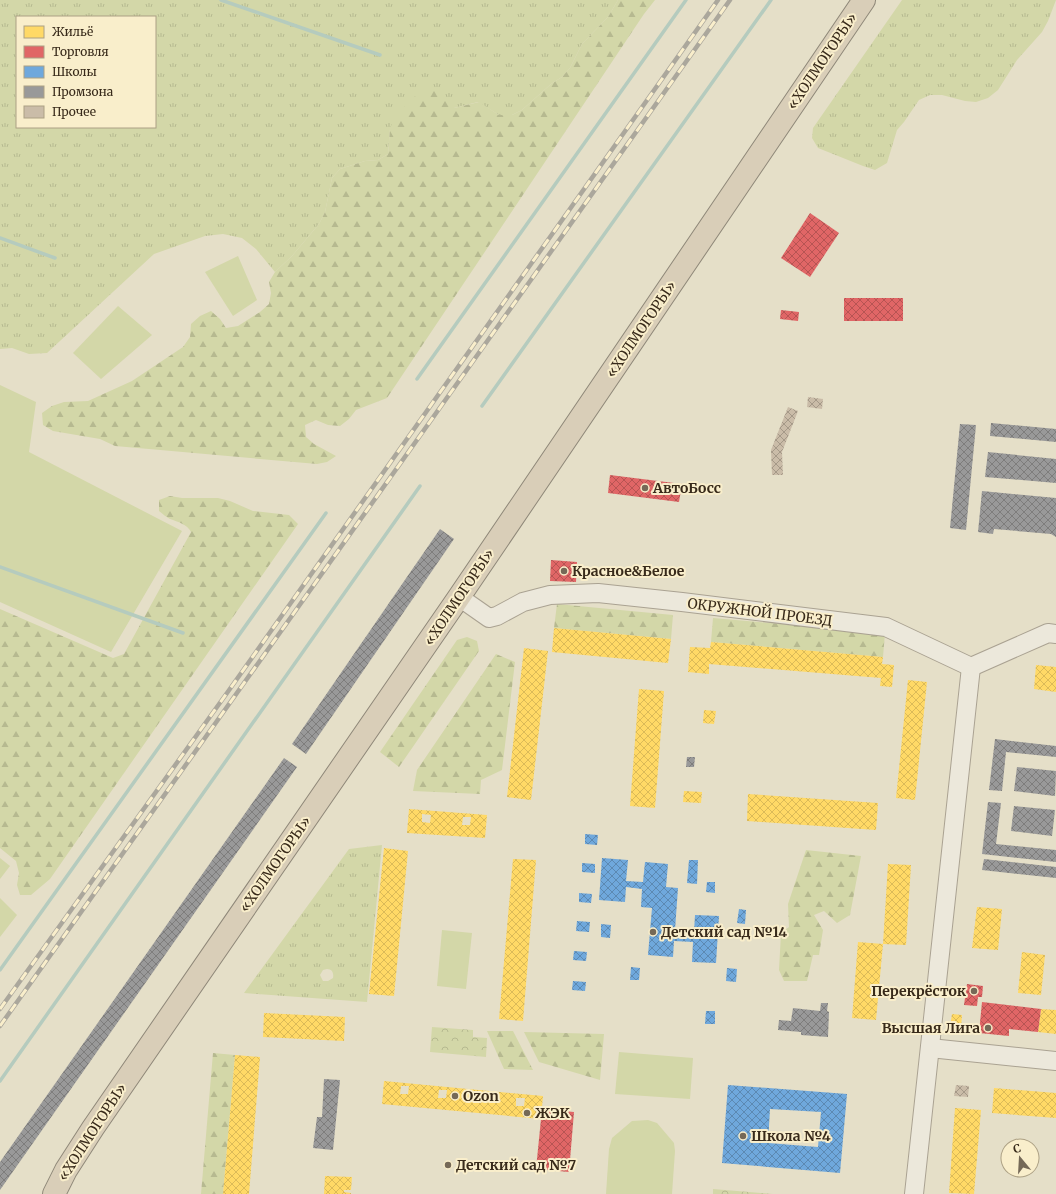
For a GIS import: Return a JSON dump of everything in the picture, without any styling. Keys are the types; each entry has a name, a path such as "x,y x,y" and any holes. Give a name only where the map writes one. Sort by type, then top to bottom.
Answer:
{"highway":[{"name":"«ХОЛМОГОРЫ»","path":"38,1194 59,1154 81,1119 448,589 846,0"},
{"name":"«ХОЛМОГОРЫ»","path":"54,1194 66,1170 93,1128 459,597 864,0"}],"street":[{"name":"ОКРУЖНОЙ ПРОЕЗД","path":"459,597 489,618 497,616 523,602 550,595 598,593 886,627 971,667"},
{"path":"914,1194 971,667 1048,633 1056,634"},
{"path":"930,1048 1056,1061"}],"green space":[{"path":"0,0 618,0 608,17 582,44 570,68 562,77 551,84 522,110 512,115 499,115 478,102 454,108 390,129 388,154 378,160 365,161 340,169 332,178 325,212 319,224 292,256 275,272 256,249 242,238 223,234 205,236 154,254 47,353 29,354 12,348 0,349"},
{"path":"618,0 655,0 644,14 387,398 356,410 349,419 340,426 328,425 316,420 305,425 306,437 314,444 336,456 327,462 317,464 115,446 100,439 53,431 43,425 42,413 52,406 64,402 88,401 132,381 183,347 190,337 191,324 200,316 211,311 220,319 226,328 238,326 260,312 269,304 271,293 269,282 275,272 292,256 319,224 325,212 332,178 340,169 365,161 378,160 388,154 390,129 394,117 414,97 424,92 437,90 454,108 479,102 499,115 512,115 522,110 551,84 562,77 570,68 582,44 608,17"},
{"path":"902,0 1056,0 1042,32 1017,60 998,90 988,98 976,102 965,101 942,95 930,95 919,100 897,130 887,163 875,170 818,148 812,138 813,128"},
{"path":"238,256 257,300 233,316 205,272"},
{"path":"118,306 152,335 101,379 73,353"},
{"path":"0,385 36,402 29,452 182,531 111,652 0,602"},
{"path":"170,496 182,498 218,498 230,501 253,511 289,515 298,524 50,879 31,895 20,895 17,885 19,873 16,861 0,848 0,609 113,658 124,654 191,532 185,525 169,518 159,511 159,500"},
{"path":"557,604 673,615 671,639 554,628"},
{"path":"713,618 885,633 883,657 711,642"},
{"path":"467,637 477,641 479,651 399,767 380,752 457,640"},
{"path":"496,654 515,662 502,770 481,780 480,794 413,791 417,770"},
{"path":"382,845 367,1002 244,993 349,849","holes":["327,969 332,972 333,978 328,981 323,981 320,975 323,970"]},
{"path":"806,850 861,856 850,915 837,923 824,911 814,915 823,930 819,955 813,955 807,981 784,981 779,970 781,933 789,927 788,904"},
{"path":"0,858 10,866 0,879"},
{"path":"0,898 17,915 0,937"},
{"path":"442,930 472,933 466,989 437,986"},
{"path":"432,1027 473,1030 473,1037 487,1038 486,1057 430,1052"},
{"path":"487,1031 513,1031 533,1070 504,1069"},
{"path":"524,1032 604,1034 600,1080 539,1062"},
{"path":"619,1052 693,1058 690,1099 615,1094"},
{"path":"213,1053 235,1055 223,1194 201,1194"},
{"path":"648,1120 657,1123 674,1143 675,1151 672,1194 606,1194 609,1149 612,1138 632,1121"},
{"path":"713,1189 773,1194 713,1194"}],"building: Жильё":[{"path":"554,628 671,639 668,663 552,652"},
{"path":"711,642 883,657 882,664 894,665 892,687 880,686 881,678 709,664 709,674 688,672 690,647 710,648"},
{"path":"524,648 548,651 531,800 507,797"},
{"path":"1036,665 1056,667 1056,692 1034,689"},
{"path":"908,680 927,682 915,800 896,798"},
{"path":"639,689 664,691 655,808 630,806"},
{"path":"704,710 716,711 714,724 703,723"},
{"path":"684,791 702,792 701,803 683,802"},
{"path":"748,794 878,803 876,830 747,821"},
{"path":"409,809 487,815 485,838 407,833","holes":["422,814 431,815 430,823 422,822","463,817 471,817 470,825 462,825"]},
{"path":"384,848 408,851 394,996 369,994"},
{"path":"513,859 536,860 523,1021 499,1019"},
{"path":"888,864 911,865 906,945 883,944"},
{"path":"977,907 1002,909 998,950 972,948"},
{"path":"858,942 883,944 876,1020 852,1018"},
{"path":"1022,952 1045,955 1041,995 1018,993"},
{"path":"1041,1009 1056,1010 1056,1034 1038,1032"},
{"path":"264,1013 345,1017 344,1041 263,1037"},
{"path":"952,1014 962,1015 961,1028 970,1029 969,1035 949,1033"},
{"path":"235,1055 260,1057 249,1194 223,1194"},
{"path":"384,1081 543,1096 541,1119 382,1104","holes":["401,1086 409,1086 408,1094 400,1094","439,1090 447,1090 446,1098 438,1098","479,1094 487,1095 486,1102 478,1102","516,1098 525,1098 524,1106 516,1106"]},
{"path":"994,1088 1056,1093 1056,1118 992,1113"},
{"path":"955,1108 981,1110 974,1194 949,1193"},
{"path":"325,1176 352,1177 351,1190 344,1190 344,1192 351,1194 324,1194"}],"building: Торговля":[{"path":"810,213 839,233 810,277 781,258"},
{"path":"844,298 903,298 903,321 844,321"},
{"path":"781,310 799,312 798,321 780,319"},
{"name":"АвтоБосс","path":"610,475 682,484 679,502 608,493"},
{"name":"Красное&Белое","path":"551,560 577,562 576,582 550,581"},
{"name":"Перекрёсток","path":"967,984 983,986 982,997 978,997 977,1006 964,1005"},
{"path":"982,1002 1041,1009 1038,1032 1009,1029 1009,1036 979,1033"},
{"path":"542,1109 574,1112 569,1172 536,1169"}],"building: Школы":[{"path":"585,834 598,835 597,845 585,844"},
{"path":"602,858 628,860 626,881 643,882 645,862 668,864 666,887 678,888 675,930 694,932 695,915 719,916 716,963 692,962 693,942 674,941 673,957 648,955 652,908 641,907 642,889 626,887 625,902 599,900"},
{"path":"689,860 698,860 697,884 687,883"},
{"path":"582,863 595,864 595,873 582,872"},
{"path":"707,882 715,882 715,893 706,892"},
{"path":"579,893 592,894 591,903 579,902"},
{"path":"739,909 746,910 745,924 737,923"},
{"path":"577,921 590,922 589,932 576,931"},
{"path":"601,924 611,925 610,938 601,937"},
{"path":"574,951 587,952 586,961 573,960"},
{"path":"631,967 640,968 639,980 630,980"},
{"path":"727,968 737,969 736,982 726,981"},
{"path":"573,981 586,982 585,991 572,990"},
{"path":"706,1011 715,1011 715,1024 705,1024"},
{"path":"728,1085 847,1094 840,1173 722,1163","holes":["770,1109 821,1112 818,1147 768,1143"]}],"building: Промзона":[{"path":"991,423 1056,429 1056,442 990,436"},
{"path":"960,424 976,425 966,530 950,528"},
{"path":"988,452 1056,459 1056,483 985,477"},
{"path":"982,491 1056,498 1056,537 1051,534 994,529 993,534 978,532"},
{"path":"440,529 454,539 306,754 292,744"},
{"path":"995,739 1056,746 1056,757 1006,752 1002,791 989,790"},
{"path":"687,757 695,757 694,767 686,767"},
{"path":"284,758 297,767 0,1190 0,1162"},
{"path":"1017,767 1056,771 1055,796 1014,791"},
{"path":"988,802 1001,803 996,844 1056,850 1056,862 982,854"},
{"path":"1014,806 1055,810 1052,836 1011,831"},
{"path":"984,859 1056,867 1056,878 982,870"},
{"path":"821,1003 828,1003 828,1037 801,1035 801,1032 778,1030 779,1020 791,1021 793,1008 820,1011"},
{"path":"324,1079 340,1080 333,1150 313,1148 317,1117 322,1117"}],"building: Прочее":[{"path":"808,397 823,399 822,409 807,407"},
{"path":"788,407 798,411 782,452 783,475 772,475 771,450"},
{"path":"956,1085 969,1086 968,1097 954,1096"}],"waterway":[{"path":"221,0 380,55"},
{"path":"417,379 686,0"},
{"path":"482,406 771,0"},
{"path":"0,238 55,258"},
{"path":"0,1081 420,486"},
{"path":"0,970 326,513"},
{"path":"0,567 183,633"}],"railway":[{"path":"0,1009 227,693 718,0"},
{"path":"0,1026 730,0"}],"place":[{"name":"АвтоБосс","path":"645,488"},
{"name":"Красное&Белое","path":"564,571"},
{"name":"Детский сад №14","path":"653,932"},
{"name":"Перекрёсток","path":"974,991"},
{"name":"Высшая Лига","path":"988,1028"},
{"name":"Ozon","path":"455,1096"},
{"name":"ЖЭК","path":"527,1113"},
{"name":"Школа №4","path":"743,1136"},
{"name":"Детский сад №7","path":"448,1165"}]}
